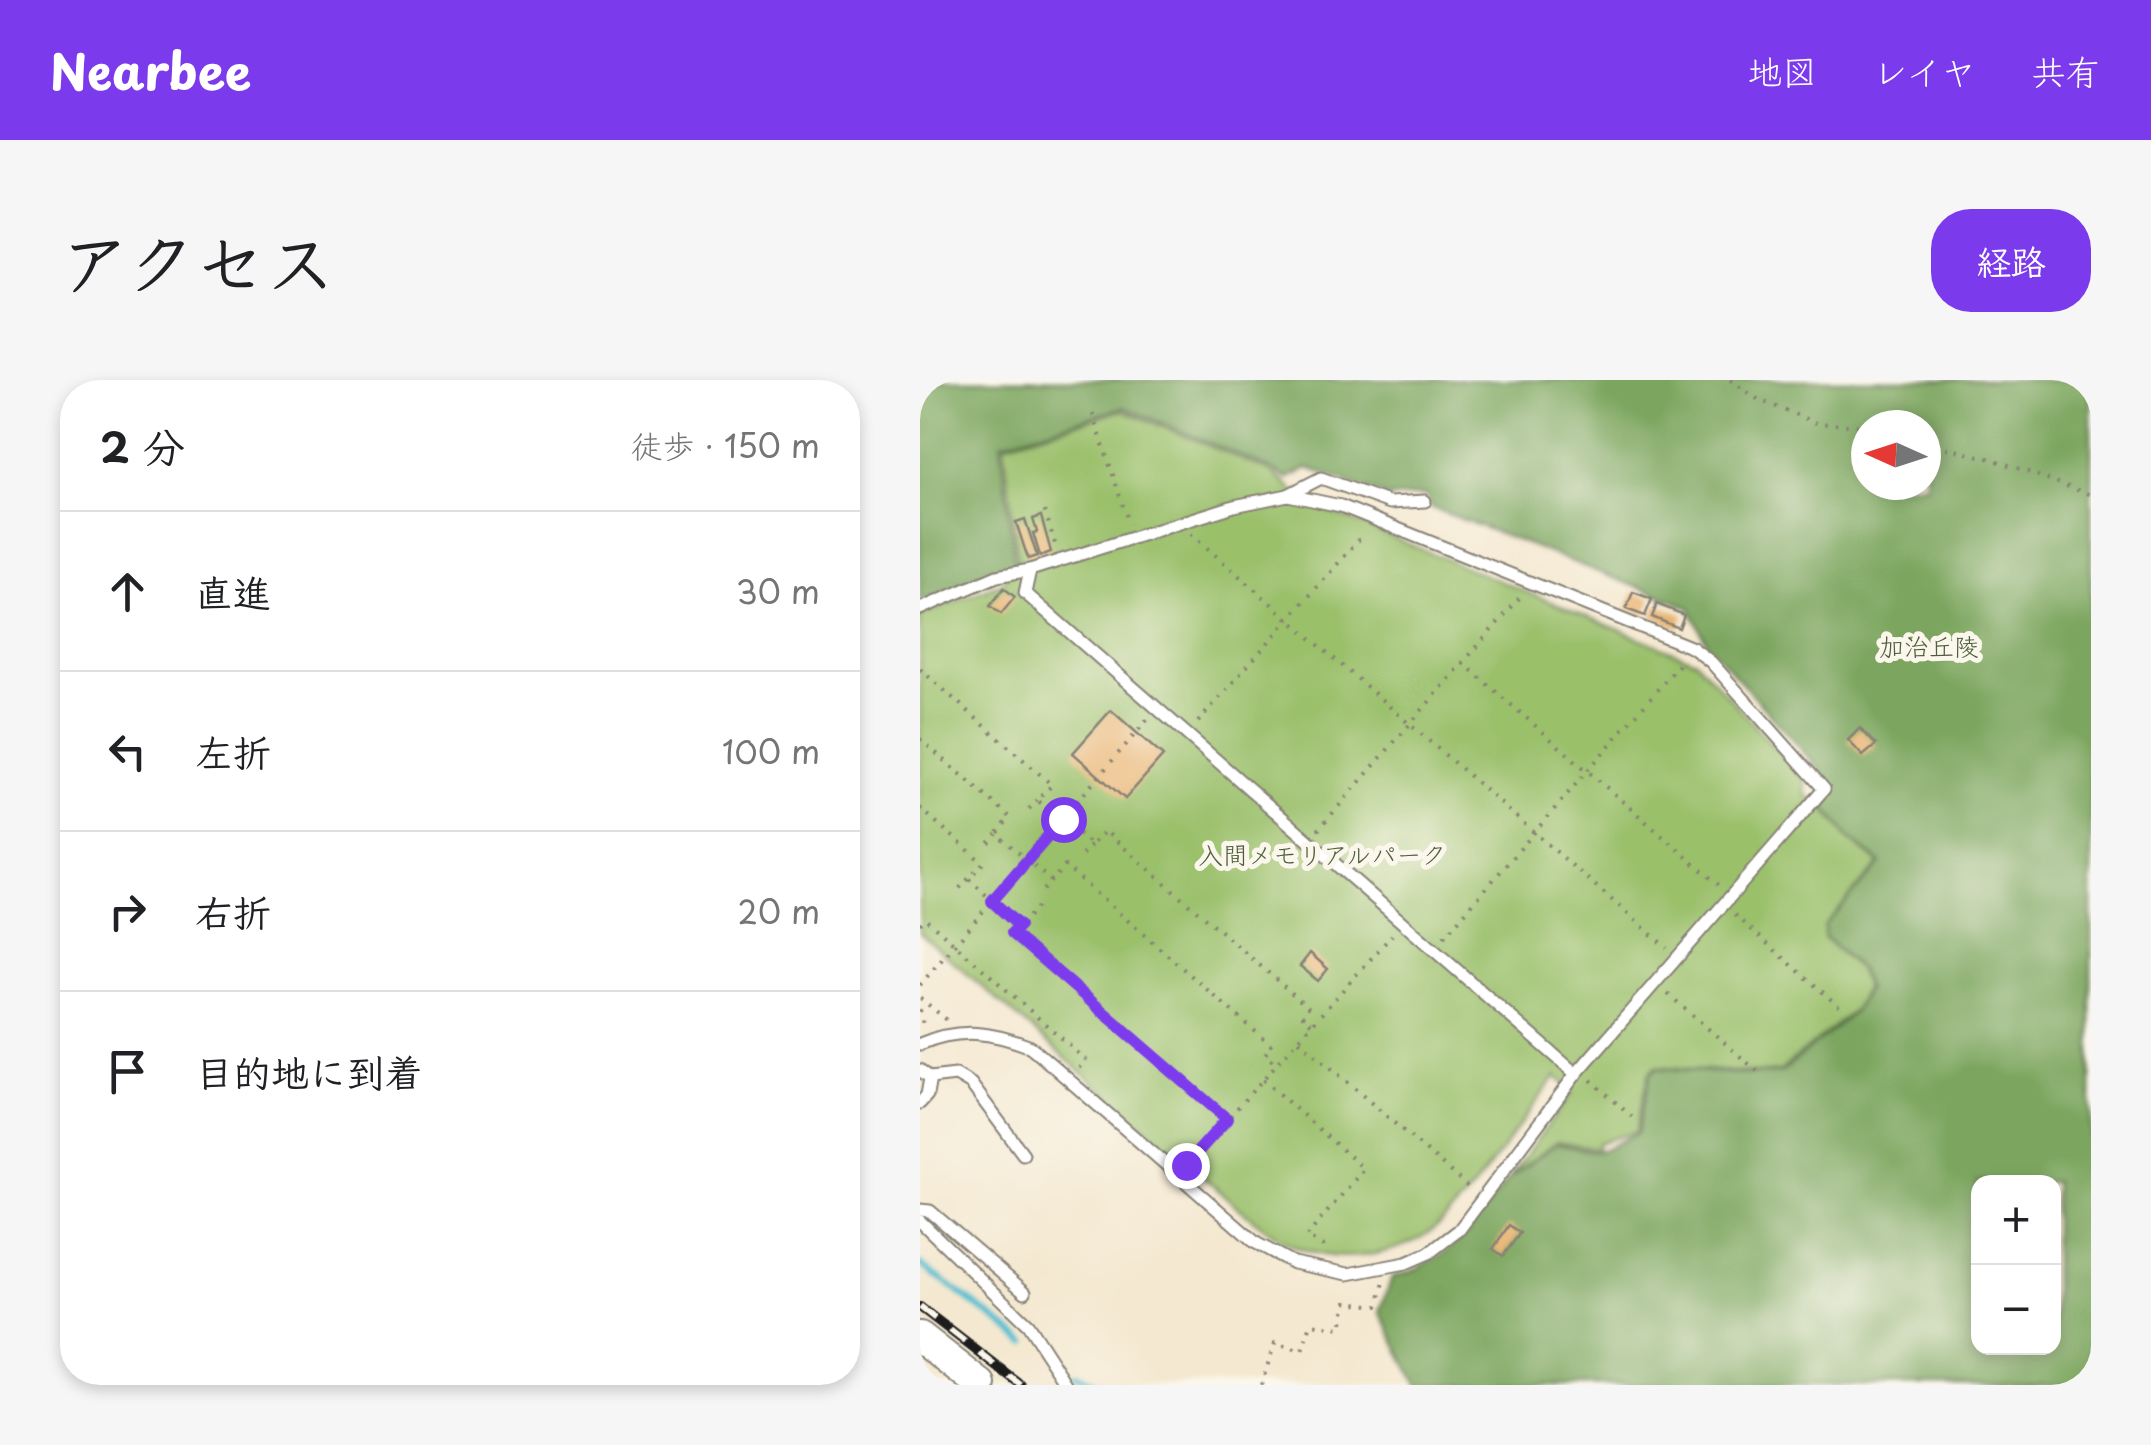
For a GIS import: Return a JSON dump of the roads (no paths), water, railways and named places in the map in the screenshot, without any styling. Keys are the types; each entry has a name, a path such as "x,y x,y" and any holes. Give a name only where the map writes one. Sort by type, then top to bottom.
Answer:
{"main road":[{"path":"922,1345 981,1385"}],"lane":[{"path":"920,609 997,576 1030,570 1234,506 1288,495 1321,478 1390,503 1425,501"},
{"path":"920,1044 946,1033 969,1031 1003,1036 1032,1047 1256,1243 1294,1264 1348,1274 1386,1269 1429,1252 1458,1230 1577,1072 1729,902 1824,788 1711,662 1693,648 1341,506 1288,495"},
{"path":"1030,570 1025,593 1577,1072"},
{"path":"920,1103 927,1096 925,1074 956,1075 972,1084 1023,1154"},
{"path":"920,1210 930,1211 1025,1292"},
{"path":"920,1221 1028,1325 1067,1385"}],"waterway":[{"path":"920,1264 1026,1342"},
{"path":"1075,1375 1102,1385"}],"railway":[{"path":"920,1307 1021,1385"}],"park label":[{"name":"加治丘陵","path":"1929,647"},
{"name":"入間メモリアルパーク","path":"1322,855"}]}
